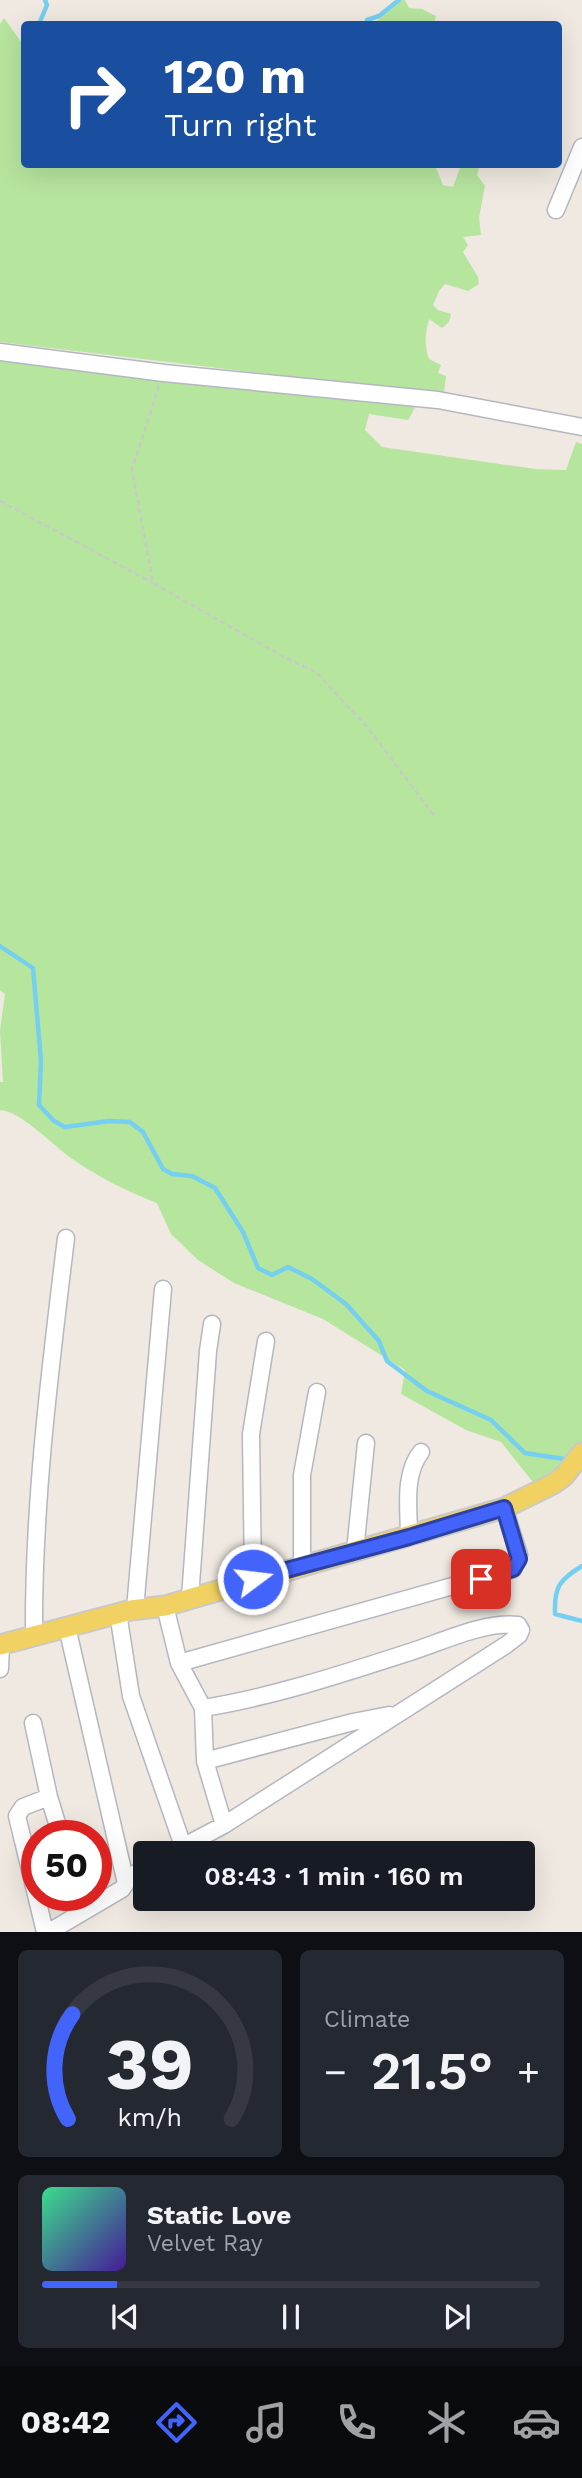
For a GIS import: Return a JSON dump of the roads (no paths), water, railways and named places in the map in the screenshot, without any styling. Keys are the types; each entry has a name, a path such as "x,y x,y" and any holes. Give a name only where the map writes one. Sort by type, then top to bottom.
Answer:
{"main road":[{"path":"1,1645 127,1611 165,1606 504,1508 523,1501 564,1476 580,1455"}],"street":[{"path":"556,210 582,147"},
{"path":"0,352 164,373 438,400 582,427"},
{"path":"34,1636 34,1552 52,1350 66,1238"},
{"path":"163,1289 127,1611 131,1696 174,1841"},
{"path":"190,1598 212,1324"},
{"path":"253,1579 251,1434 266,1341"},
{"path":"302,1566 302,1475 317,1392"},
{"path":"355,1551 366,1443"},
{"path":"409,1537 412,1464 421,1452"},
{"path":"179,1663 513,1569 519,1555 504,1508"},
{"path":"165,1606 179,1663 203,1708 205,1761 224,1825"},
{"path":"194,1841 224,1825 506,1645 519,1635 520,1628 507,1625 460,1634 411,1652 325,1677 203,1708"},
{"path":"67,1627 126,1883 122,1889 112,1892"},
{"path":"0,1669 1,1645"},
{"path":"205,1761 353,1722 395,1714"},
{"path":"33,1723 56,1820"},
{"path":"49,1797 23,1807 17,1816 47,1932 72,1911"},
{"path":"125,1879 133,1875"}],"waterway":[{"path":"40,21 47,5 45,0"},
{"path":"367,21 379,16 399,0"},
{"path":"0,946 33,968 41,1061 39,1105 54,1121 65,1127 109,1121 130,1122 143,1132 163,1169 172,1174 192,1176 215,1188 243,1232 258,1268 272,1275 288,1267 312,1279 346,1304 379,1341 387,1361 427,1391 491,1420 525,1453 564,1459 567,1462"},
{"path":"582,1566 563,1580 557,1591 555,1605 555,1614 582,1621"}]}
